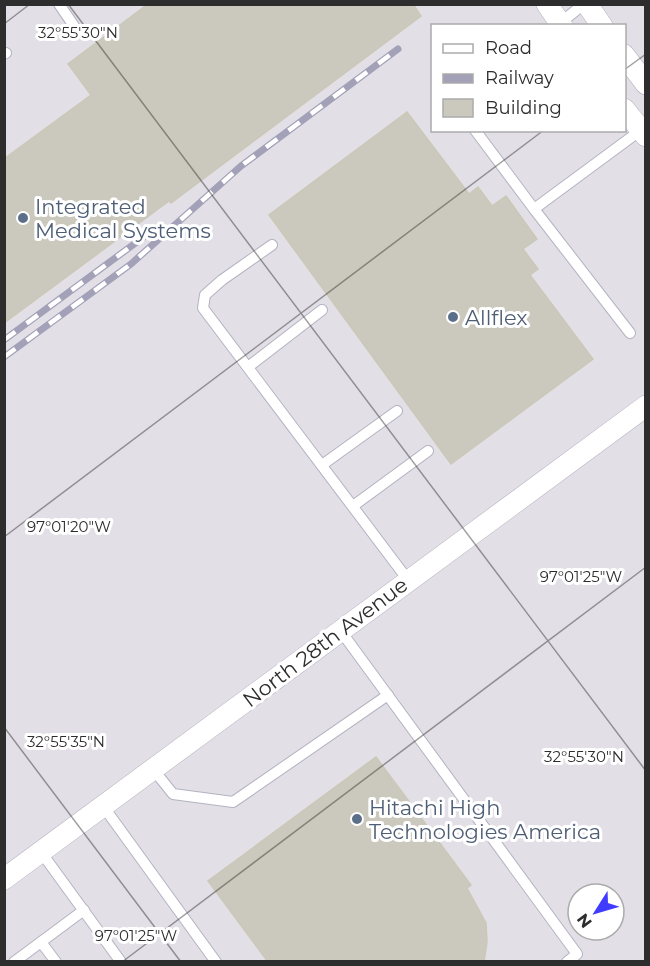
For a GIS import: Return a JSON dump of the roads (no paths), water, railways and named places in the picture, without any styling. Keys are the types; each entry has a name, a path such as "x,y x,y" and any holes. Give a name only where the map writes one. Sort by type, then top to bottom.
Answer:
{"street":[{"path":"547,4 561,24"},
{"path":"585,4 600,24"},
{"path":"626,59 645,84"},
{"path":"626,112 643,133"},
{"name":"North 28th Avenue","path":"4,879 645,406"}],"lane":[{"path":"59,4 74,27"},
{"path":"561,24 585,4"},
{"path":"476,132 630,333"},
{"path":"534,209 643,133"},
{"path":"272,245 222,280 205,295 204,308 408,580"},
{"path":"248,367 322,310"},
{"path":"322,465 397,411"},
{"path":"353,506 428,451"},
{"path":"340,630 577,954 567,962"},
{"path":"153,769 173,794 233,802 388,695"},
{"path":"103,806 216,962"},
{"path":"41,852 121,962"},
{"path":"14,962 84,910"},
{"path":"41,942 56,962"}],"railway":[{"path":"4,357 131,264 241,166 398,49"},
{"path":"4,340 145,236"}],"place":[{"name":"Integrated Medical Systems","path":"23,218"},
{"name":"Allflex","path":"453,317"},
{"name":"Hitachi High Technologies America","path":"357,819"}]}
